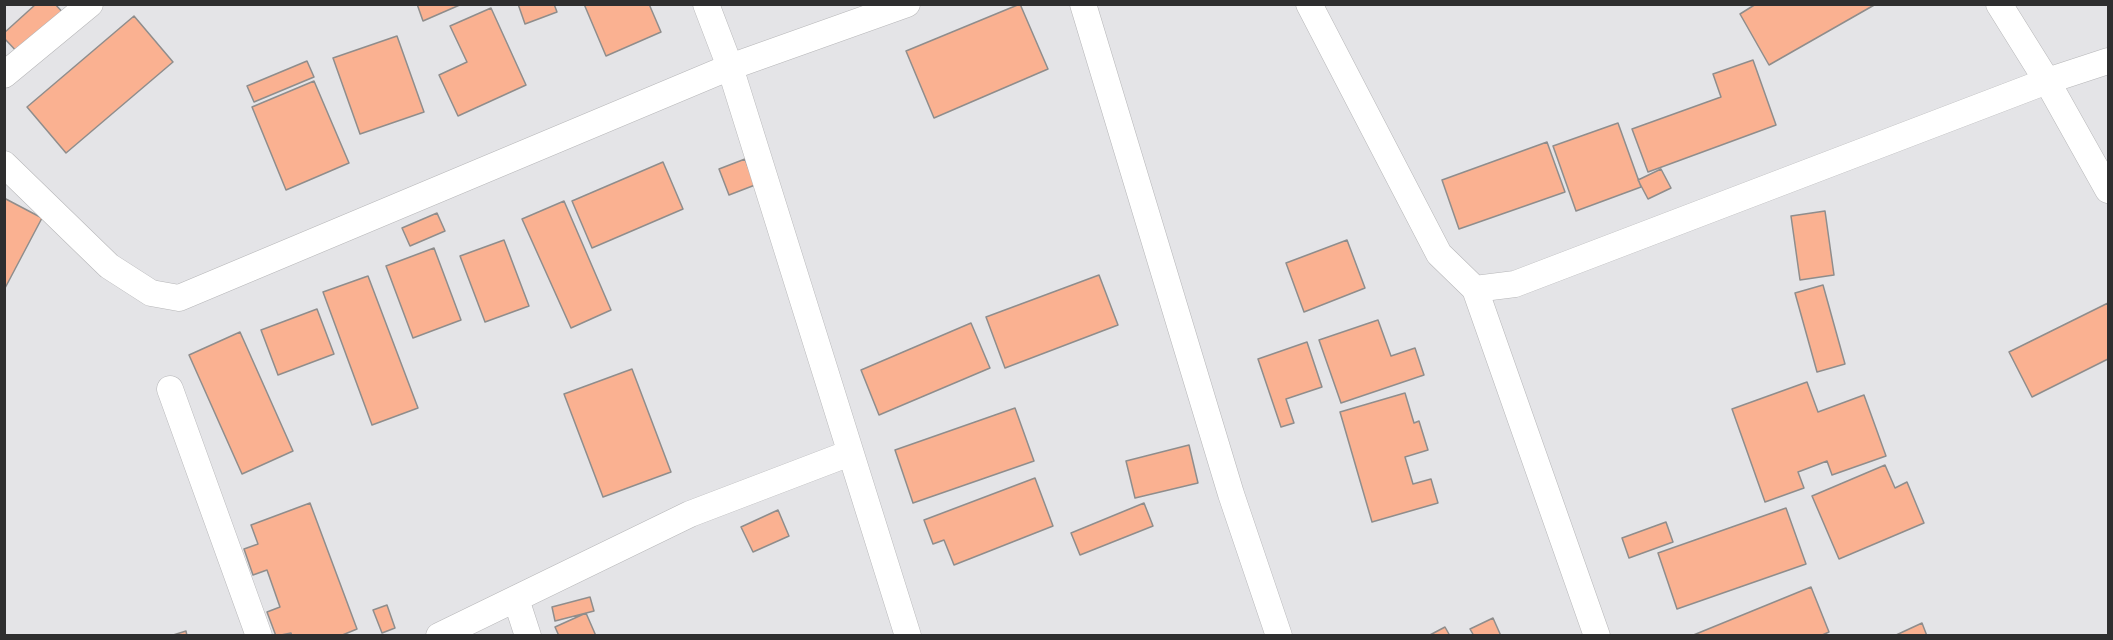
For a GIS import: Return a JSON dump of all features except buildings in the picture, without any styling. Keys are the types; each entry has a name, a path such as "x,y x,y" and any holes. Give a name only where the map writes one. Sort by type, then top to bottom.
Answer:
{"street":[{"path":"4,75 90,4"},
{"path":"706,4 730,67 908,636"},
{"path":"4,164 109,266 150,294 179,298 730,67 907,4"},
{"path":"1083,4 1231,494 1279,636"},
{"path":"1309,4 1439,254 1475,289 1597,636"},
{"path":"1999,4 2047,81 2109,190"},
{"path":"1475,289 1515,284 2047,81 2109,61"},
{"path":"170,389 259,636"},
{"path":"439,636 690,514 850,453"},
{"path":"516,599 528,636"}]}
